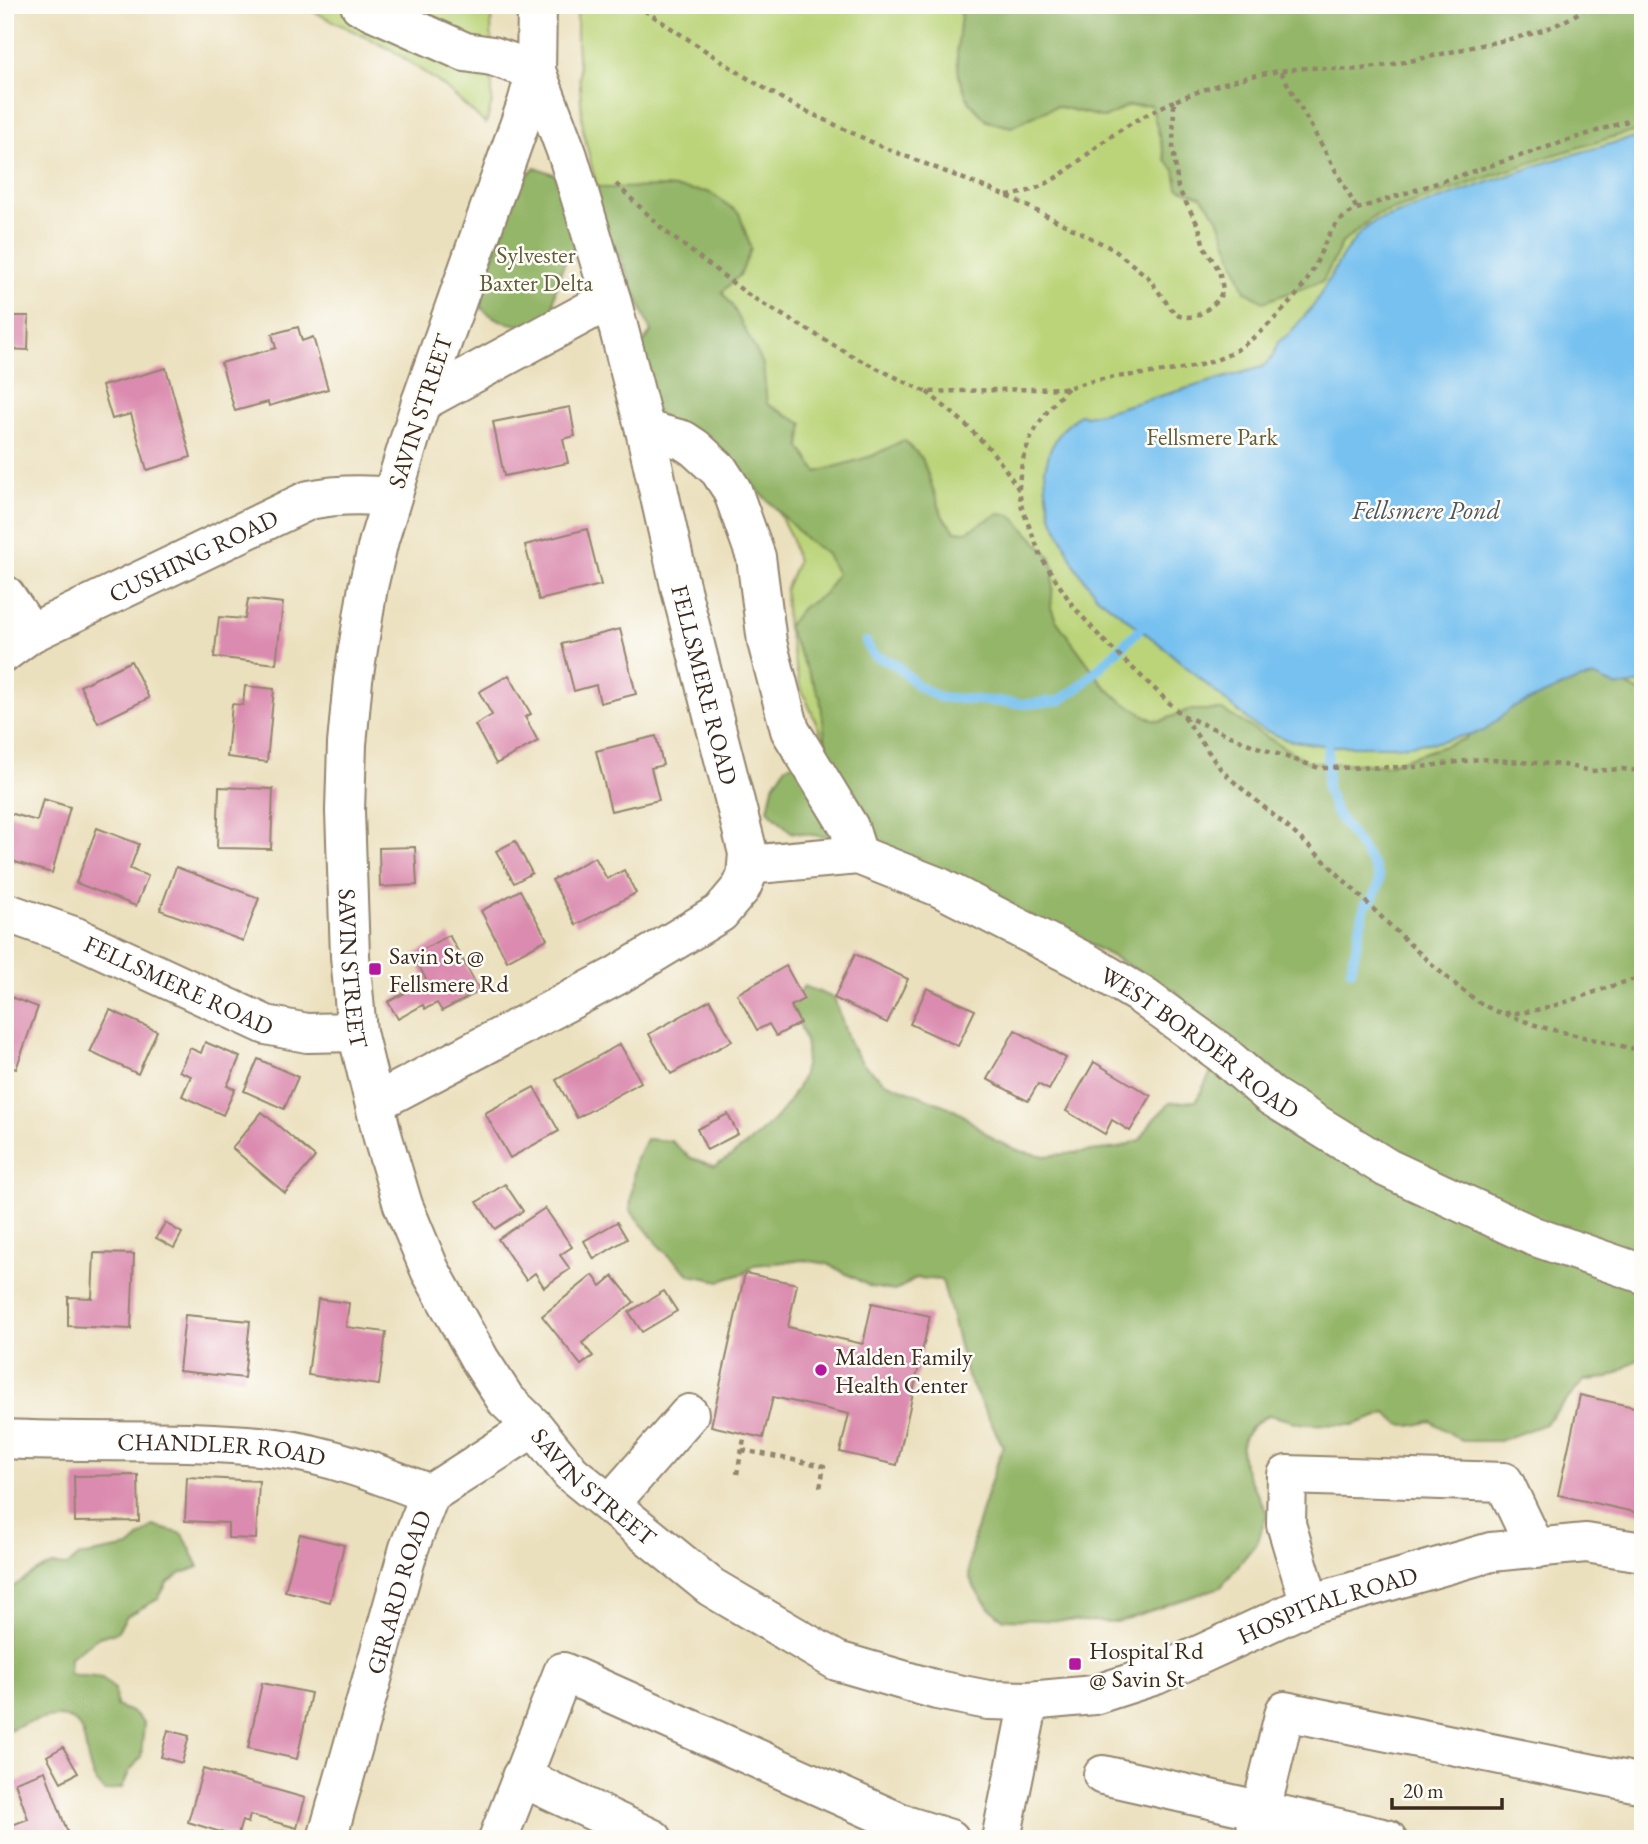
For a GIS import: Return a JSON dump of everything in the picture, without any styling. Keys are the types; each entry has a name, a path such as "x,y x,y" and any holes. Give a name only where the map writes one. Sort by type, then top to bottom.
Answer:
{"street":[{"path":"360,5 465,52 492,56 536,71"},
{"name":"SAVIN STREET","path":"537,5 536,71 514,144 421,402 391,497 368,587 353,680 347,744 346,880 350,956 358,1032 383,1138 403,1205 430,1270 480,1360 506,1400 534,1427 571,1473 711,1587 836,1661 937,1690"},
{"name":"FELLSMERE ROAD","path":"536,71 568,156 611,299 747,842 748,865"},
{"path":"421,402 611,299"},
{"path":"645,430 683,440 695,448 719,470 732,490 756,557 767,642 790,730 849,827 858,855"},
{"name":"CUSHING ROAD","path":"18,643 309,500 343,494 391,497"},
{"path":"5,595 18,643"},
{"name":"WEST BORDER ROAD","path":"748,865 858,855 939,887 1089,964 1141,995 1189,1029 1271,1096 1387,1168 1437,1194 1533,1236 1643,1274"},
{"path":"375,1103 616,976 720,913 741,888 748,865"},
{"name":"FELLSMERE ROAD","path":"5,912 86,942 266,1025 307,1033 358,1032"},
{"path":"610,1504 689,1414"},
{"name":"GIRARD ROAD","path":"331,1825 406,1559 430,1494 534,1427"},
{"name":"CHANDLER ROAD","path":"5,1439 165,1440 280,1449 362,1469 430,1494"},
{"path":"1310,1604 1286,1524 1287,1475 1504,1482 1536,1549"},
{"name":"HOSPITAL ROAD","path":"937,1690 988,1700 1029,1701 1094,1695 1156,1675 1310,1604 1492,1552 1586,1543 1643,1552"},
{"path":"498,1839 563,1672 908,1825 950,1839"},
{"path":"1001,1839 1029,1701"},
{"path":"1257,1824 1285,1711 1643,1784"},
{"path":"1103,1775 1257,1824 1387,1839"},
{"path":"521,1777 653,1839"}],"path":[{"path":"636,5 791,104 880,146 1007,196 1113,249 1148,277 1171,309 1179,316 1189,317 1198,315 1219,299 1223,289 1222,279 1204,247 1199,227 1178,188 1173,147 1174,101"},
{"path":"1007,196 1023,194 1045,185 1108,138 1153,111 1228,80 1309,68 1356,69 1402,63 1544,31 1569,20 1589,5"},
{"path":"1281,72 1357,209"},
{"path":"926,392 1068,388 1087,381 1199,364 1220,358 1239,348 1299,290 1309,277 1338,220 1357,209 1643,116"},
{"path":"568,156 590,163 626,192 666,232 750,296 843,351 926,392 962,421 991,450 1019,490"},
{"path":"1068,388 1046,412 1028,442 1019,475 1019,490 1025,516 1042,559 1073,606 1112,649 1182,715 1226,774 1272,812 1468,995 1501,1013 1541,1027 1643,1051"},
{"path":"1182,715 1254,746 1319,768 1421,767 1480,759 1564,765 1591,771 1643,771"},
{"path":"1501,1013 1555,1004 1643,977"},
{"path":"737,1474 745,1434"},
{"path":"742,1451 824,1466 820,1488"}],"green space":[{"path":"300,5 491,5 492,102 486,124 442,85 392,50"},
{"name":"Fellsmere Park","path":"577,5 1643,5 1643,1242 1286,1068 826,745 800,686 787,627 785,590 797,562 791,537 753,464 601,206 583,130"},
{"path":"962,5 1643,5 1643,131 1623,134 1547,157 1375,216 1342,243 1323,281 1263,302 1245,291 1218,218 1201,196 1178,188 1175,170 1166,161 1151,105 1127,106 1105,118 1056,106 1011,127 987,121 969,102 959,77 957,53"},
{"name":"Sylvester Baxter Delta","path":"535,167 579,184 607,188 667,187 709,192 739,213 751,249 740,275 722,292 733,307 763,364 767,404 803,424 800,447 817,472 872,456 904,440 922,458 943,517 955,531 966,532 998,514 1011,515 1050,556 1054,570 1051,608 1056,620 1103,684 1121,701 1153,720 1161,721 1188,710 1222,710 1308,762 1387,765 1465,739 1508,698 1570,672 1614,678 1643,694 1643,1359 1609,1378 1585,1380 1545,1424 1499,1441 1462,1441 1431,1421 1407,1426 1397,1423 1387,1413 1353,1425 1304,1424 1269,1415 1254,1425 1245,1436 1242,1447 1242,1459 1267,1513 1258,1541 1221,1587 1117,1622 1004,1619 988,1606 970,1578 969,1567 981,1513 1003,1446 967,1376 942,1280 916,1278 895,1291 871,1287 828,1264 804,1260 754,1265 745,1273 720,1281 690,1275 661,1248 630,1210 635,1161 646,1139 671,1141 691,1158 715,1166 773,1121 796,1090 803,1074 806,1045 791,1006 804,986 834,998 850,1044 863,1064 885,1082 956,1110 996,1141 1020,1151 1045,1156 1118,1148 1140,1140 1153,1120 1170,1103 1196,1101 1221,1053 1177,992 1067,932 855,841 791,832 768,810 773,786 786,766 809,758 826,745 820,697 787,627 802,608 824,594 837,574 826,553 807,540 712,444 661,427 627,365 651,332 619,254 588,238 569,252 559,276 552,319 544,326 510,323 495,318 481,308 481,291 520,183"},
{"path":"153,1526 183,1534 199,1567 182,1573 167,1583 158,1599 127,1616 117,1632 99,1637 70,1657 69,1674 102,1678 115,1689 116,1706 131,1712 144,1723 141,1757 129,1772 122,1788 104,1791 90,1768 83,1734 71,1720 59,1717 42,1719 5,1732 5,1592 37,1571 52,1565 67,1566 80,1556 129,1547"}],"water":[{"name":"Fellsmere Pond","path":"1643,137 1643,683 1617,687 1596,677 1578,680 1512,708 1484,731 1437,742 1397,746 1328,746 1287,740 1255,726 1162,646 1097,596 1076,568 1051,515 1046,490 1045,469 1050,450 1061,431 1080,414 1086,416 1104,412 1262,367 1273,357 1278,342 1289,334 1314,305 1343,255 1360,233 1374,222 1547,162"}],"building":[{"path":"5,316 29,316 28,350 5,349"},
{"path":"298,327 302,341 313,337 328,389 269,406 268,402 235,411 221,363 276,348 272,334"},
{"path":"166,368 191,457 147,470 131,414 112,419 102,386"},
{"path":"570,407 575,436 563,439 568,463 504,476 493,422"},
{"path":"587,529 601,585 539,600 525,545"},
{"path":"248,599 283,603 276,664 214,657 219,617 245,619"},
{"path":"620,629 636,694 600,703 596,685 574,691 562,644"},
{"path":"131,661 149,698 98,723 80,686"},
{"path":"509,675 531,714 525,717 538,741 496,764 475,725 492,715 479,692"},
{"path":"245,686 274,689 267,762 227,757 232,704 243,705"},
{"path":"656,736 663,765 651,768 659,800 611,811 596,751"},
{"path":"219,787 273,789 271,849 217,848"},
{"path":"43,799 70,807 52,873 5,859 5,830 10,813 37,821"},
{"path":"97,828 139,844 130,869 148,876 136,906 76,883"},
{"path":"515,841 532,873 514,883 496,851"},
{"path":"415,847 417,885 380,887 379,848"},
{"path":"595,857 607,879 624,870 636,893 576,925 552,880"},
{"path":"176,867 259,898 243,941 160,910"},
{"path":"520,890 547,939 507,961 481,911"},
{"path":"449,935 480,991 442,1011 437,1003 425,1009 423,1005 398,1019 388,1002 427,981 413,955"},
{"path":"855,954 908,979 887,1023 834,998"},
{"path":"786,966 804,999 791,1006 800,1023 776,1036 769,1024 757,1030 737,994"},
{"path":"927,988 975,1010 958,1046 910,1024"},
{"path":"5,995 38,1007 16,1069 5,1065"},
{"path":"710,1000 732,1041 671,1074 649,1034"},
{"path":"110,1010 157,1031 138,1074 90,1052"},
{"path":"1015,1030 1066,1058 1049,1090 1038,1084 1028,1101 987,1079"},
{"path":"205,1042 240,1057 227,1086 235,1089 223,1115 182,1096 191,1076 179,1071 190,1048 201,1053"},
{"path":"620,1044 641,1082 577,1118 556,1080"},
{"path":"258,1059 298,1077 284,1109 244,1091"},
{"path":"1094,1062 1151,1096 1130,1131 1112,1120 1105,1134 1066,1111"},
{"path":"534,1087 559,1131 510,1158 485,1113"},
{"path":"262,1112 315,1157 285,1193 232,1148"},
{"path":"728,1114 738,1134 707,1150 697,1129"},
{"path":"505,1184 523,1211 495,1229 477,1202"},
{"path":"545,1208 572,1247 560,1255 570,1269 544,1287 535,1273 526,1280 498,1239"},
{"path":"617,1222 627,1239 594,1259 584,1241"},
{"path":"165,1223 182,1233 174,1248 156,1238"},
{"path":"94,1253 134,1254 131,1329 68,1326 68,1297 92,1298"},
{"name":"Malden Family Health Center","path":"745,1273 797,1284 788,1327 863,1344 872,1303 930,1316 897,1465 840,1452 849,1414 773,1397 763,1438 711,1426"},
{"path":"593,1275 601,1286 613,1276 634,1302 582,1343 593,1356 581,1365 542,1316"},
{"path":"664,1291 677,1311 642,1332 629,1312"},
{"path":"318,1299 349,1303 346,1327 386,1332 379,1385 308,1375"},
{"path":"185,1315 250,1321 244,1378 179,1371"},
{"path":"1580,1395 1643,1409 1643,1514 1558,1495"},
{"path":"138,1475 139,1521 75,1522 74,1476"},
{"path":"187,1477 259,1481 256,1539 228,1538 228,1523 185,1521"},
{"path":"300,1534 344,1545 330,1602 285,1591"},
{"path":"262,1683 311,1693 297,1759 248,1748"},
{"path":"168,1730 189,1736 182,1763 161,1757"},
{"path":"63,1747 78,1773 61,1782 47,1756"},
{"path":"203,1769 305,1798 297,1828 250,1815 248,1823 242,1821 237,1837 188,1822"},
{"path":"45,1771 70,1839 17,1839 12,1825 28,1819 15,1782"}],"waterway":[{"path":"866,642 873,655 895,664 917,685 938,697 1026,704 1059,701 1078,688 1140,629"},
{"path":"1328,746 1327,788 1335,811 1375,868 1379,878 1372,899 1365,905 1351,970"}],"place":[{"name":"Savin St @ Fellsmere Rd","path":"375,969"},
{"name":"Malden Family Health Center","path":"821,1370"},
{"name":"Hospital Rd @ Savin St","path":"1075,1664"}]}
